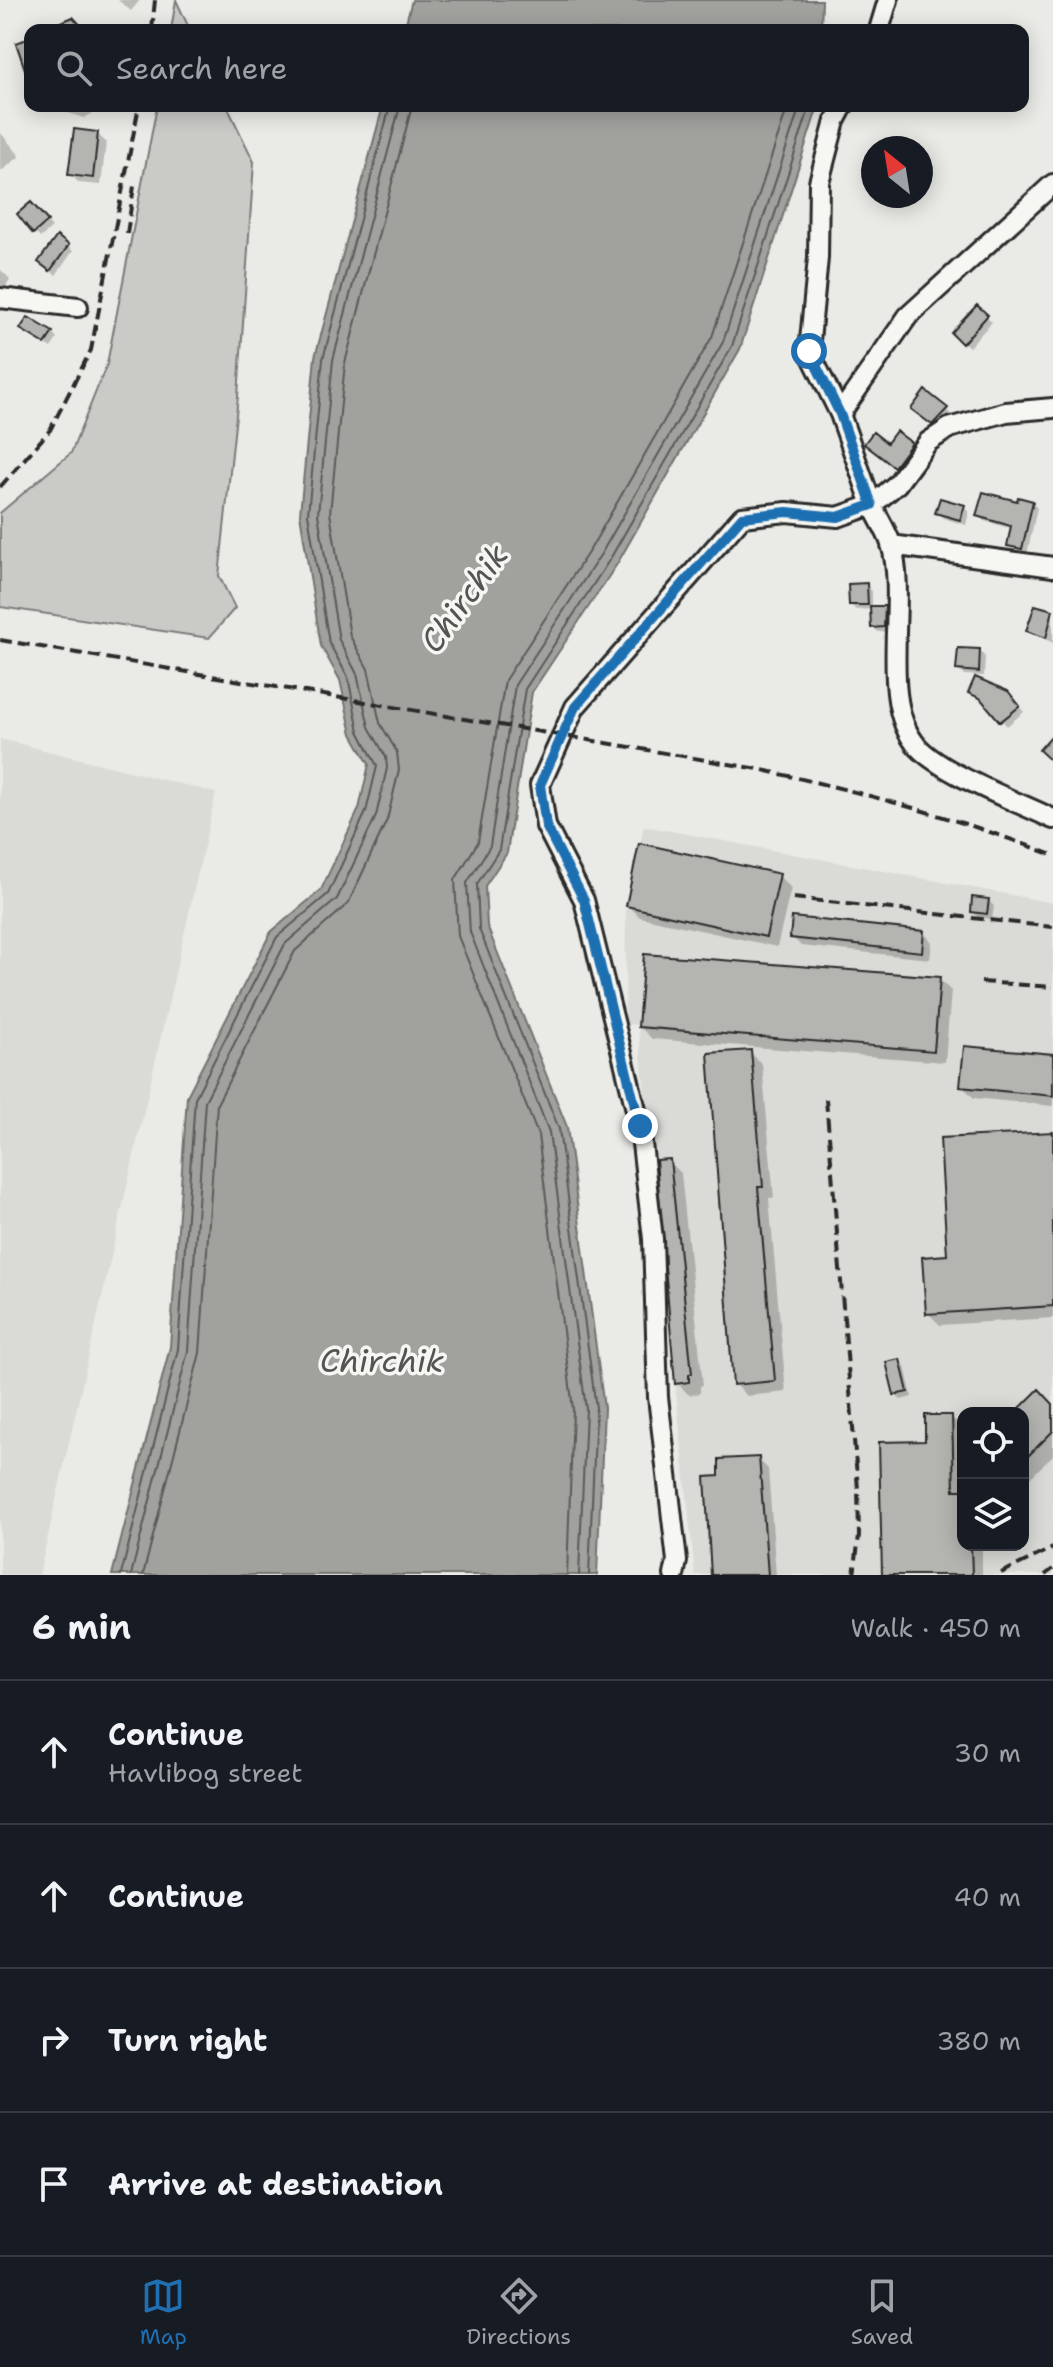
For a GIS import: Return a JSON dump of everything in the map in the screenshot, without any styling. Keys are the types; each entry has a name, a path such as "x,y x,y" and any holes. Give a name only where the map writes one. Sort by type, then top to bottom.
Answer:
{"street":[{"path":"881,24 888,0"},
{"path":"840,112 819,182 818,258 809,351 840,414 872,505 891,545 899,695 904,726 918,747 940,764 1053,819"},
{"path":"840,414 908,316 1053,184"},
{"path":"0,298 78,307"},
{"path":"674,1575 677,1561 658,1397 653,1239 640,1126 584,900 546,826 540,785 575,707 742,517 787,512 838,517 872,505 897,484 928,442 949,428 992,415 1053,408"},
{"path":"891,545 1053,567"}],"shaded area":[{"path":"176,0 187,24 172,24"},
{"path":"156,112 230,112 254,162 238,396 219,576 235,608 209,638 0,607 0,513 71,453 107,364"},
{"path":"0,739 216,793 39,1575 0,1575"},
{"path":"644,826 1053,903 1053,1575 695,1575 638,1025 625,1024 626,906"}],"water":[{"path":"412,0 822,0 821,24 406,24"},
{"name":"Chirchik","path":"381,112 816,112 740,349 617,564 532,692 507,853 485,886 487,926 567,1127 604,1408 597,1575 112,1575 170,1347 187,1096 271,932 321,890 359,809 369,764 352,734 340,680 321,646 300,514 315,357"}],"building":[{"path":"73,17 79,24 56,24"},
{"path":"24,40 24,66 16,43"},
{"path":"74,129 98,132 93,178 68,175"},
{"path":"31,202 48,221 33,234 17,214"},
{"path":"57,236 69,245 50,271 38,262"},
{"path":"977,305 988,315 962,344 951,333"},
{"path":"28,317 53,332 45,344 20,329"},
{"path":"925,390 948,408 932,425 911,409"},
{"path":"896,431 912,443 894,467 864,444 873,432 887,443"},
{"path":"983,492 1017,501 1018,497 1033,501 1022,549 1007,546 1011,526 976,516"},
{"path":"940,498 965,505 960,520 935,513"},
{"path":"867,583 868,605 849,605 848,584"},
{"path":"1035,605 1053,610 1046,638 1026,631"},
{"path":"870,606 885,606 884,627 871,628"},
{"path":"958,648 980,649 979,672 956,670"},
{"path":"975,677 1008,691 1020,706 1000,722 980,698 968,693"},
{"path":"1053,734 1053,763 1039,750"},
{"path":"639,843 780,874 766,937 626,906"},
{"path":"972,897 989,899 987,914 971,912"},
{"path":"792,917 924,931 922,952 790,938"},
{"path":"644,954 940,977 934,1051 638,1027"},
{"path":"964,1046 1053,1054 1053,1096 960,1087"},
{"path":"751,1050 763,1187 758,1187 775,1381 733,1385 708,1053"},
{"path":"1053,1132 1053,1306 926,1314 922,1257 947,1255 940,1138"},
{"path":"670,1159 692,1374 689,1374 689,1382 675,1384 656,1160"},
{"path":"900,1359 908,1392 894,1395 886,1362"},
{"path":"1039,1389 1053,1404 1053,1431 1029,1455 1029,1407 1021,1407"},
{"path":"925,1415 952,1415 957,1551 971,1551 972,1575 882,1575 879,1442 925,1441"},
{"path":"759,1457 768,1575 711,1575 705,1477 719,1476 719,1459"}],"railway":[{"path":"153,24 155,0"},
{"path":"0,487 50,430 91,350 138,112"},
{"path":"127,234 134,186"},
{"path":"0,640 753,768 904,806 979,828 1053,855"},
{"path":"793,898 1053,927"},
{"path":"981,982 1053,987"},
{"path":"826,1099 858,1489 859,1536 854,1575"},
{"path":"1001,1573 1053,1548"},
{"path":"1045,1575 1053,1569"}],"route":[{"path":"640,1126 584,900 546,826 540,785 575,707 742,517 787,512 838,517 872,505 840,414 809,351"}]}
